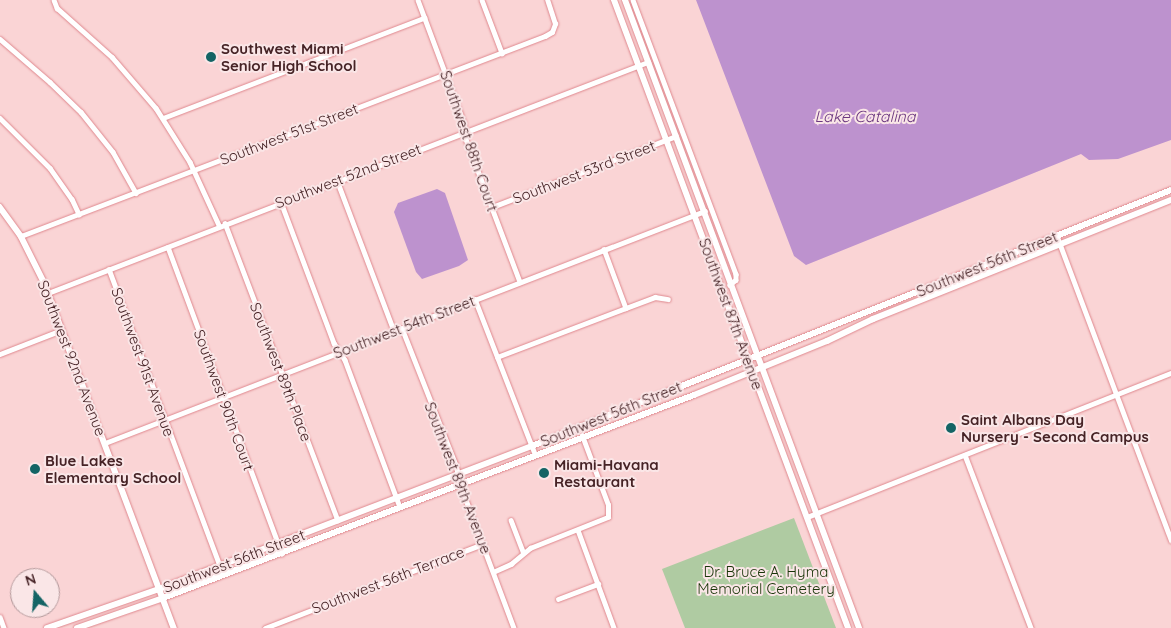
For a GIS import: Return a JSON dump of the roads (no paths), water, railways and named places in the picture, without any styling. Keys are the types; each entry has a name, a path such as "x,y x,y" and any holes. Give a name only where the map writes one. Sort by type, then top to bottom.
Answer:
{"main road":[{"name":"Southwest 87th Avenue","path":"614,0 848,628"},
{"name":"Southwest 87th Avenue","path":"625,0 859,628"},
{"name":"Southwest 56th Street","path":"47,628 159,589 532,446 1171,190"},
{"name":"Southwest 56th Street","path":"77,628 282,553 752,372 935,295 1171,200"},
{"path":"717,277 725,285 730,285"},
{"path":"932,286 935,295"},
{"path":"836,594 845,591"}],"street":[{"path":"54,0 57,8 112,57 163,118 194,170 219,225"},
{"name":"Southwest 88th Court","path":"418,0 520,282"},
{"path":"482,0 502,53"},
{"name":"Southwest 51st Street","path":"21,236 545,36 554,28 554,20 547,0"},
{"name":"Southwest 87th Avenue","path":"633,0 736,274 736,280 730,285"},
{"path":"163,118 424,18"},
{"path":"0,39 60,91 86,118 113,152 136,193"},
{"name":"Southwest 52nd Street","path":"48,293 168,247 219,225 648,62"},
{"path":"0,118 50,168 72,199 79,214"},
{"name":"Southwest 53rd Street","path":"492,207 676,136"},
{"path":"337,180 394,331"},
{"path":"281,202 334,343 345,360 400,507"},
{"name":"Southwest 92nd Avenue","path":"0,207 21,236 48,293 174,628"},
{"name":"Southwest 54th Street","path":"105,443 705,211"},
{"name":"Southwest 89th Place","path":"225,223 338,520"},
{"path":"1057,236 1171,540"},
{"name":"Southwest 90th Court","path":"168,247 282,553"},
{"path":"604,249 626,308"},
{"name":"Southwest 91st Avenue","path":"109,269 220,566"},
{"path":"497,357 655,297 668,298"},
{"path":"475,299 536,454"},
{"name":"Southwest 89th Avenue","path":"402,328 459,474 460,484 514,628"},
{"path":"0,354 62,330"},
{"path":"806,518 1171,373"},
{"path":"493,572 511,564 523,552 608,517 608,508 582,436"},
{"path":"965,455 1031,628"},
{"path":"511,520 523,552"},
{"path":"578,530 614,628"},
{"name":"Southwest 56th Terrace","path":"264,628 483,544"},
{"path":"558,599 598,584"},
{"path":"0,617 4,628"}],"water":[{"name":"Lake Catalina","path":"696,0 1171,0 1171,140 1118,159 1089,160 1081,154 806,265 794,256"},
{"path":"437,189 445,193 468,260 459,266 422,279 416,272 394,212 398,203"}],"place":[{"name":"Southwest Miami Senior High School","path":"211,57"},
{"name":"Saint Albans Day Nursery - Second Campus","path":"951,428"},
{"name":"Blue Lakes Elementary School","path":"35,469"},
{"name":"Miami-Havana Restaurant","path":"544,473"}],"park label":[{"name":"Dr. Bruce A. Hyma Memorial Cemetery","path":"766,580"}]}
